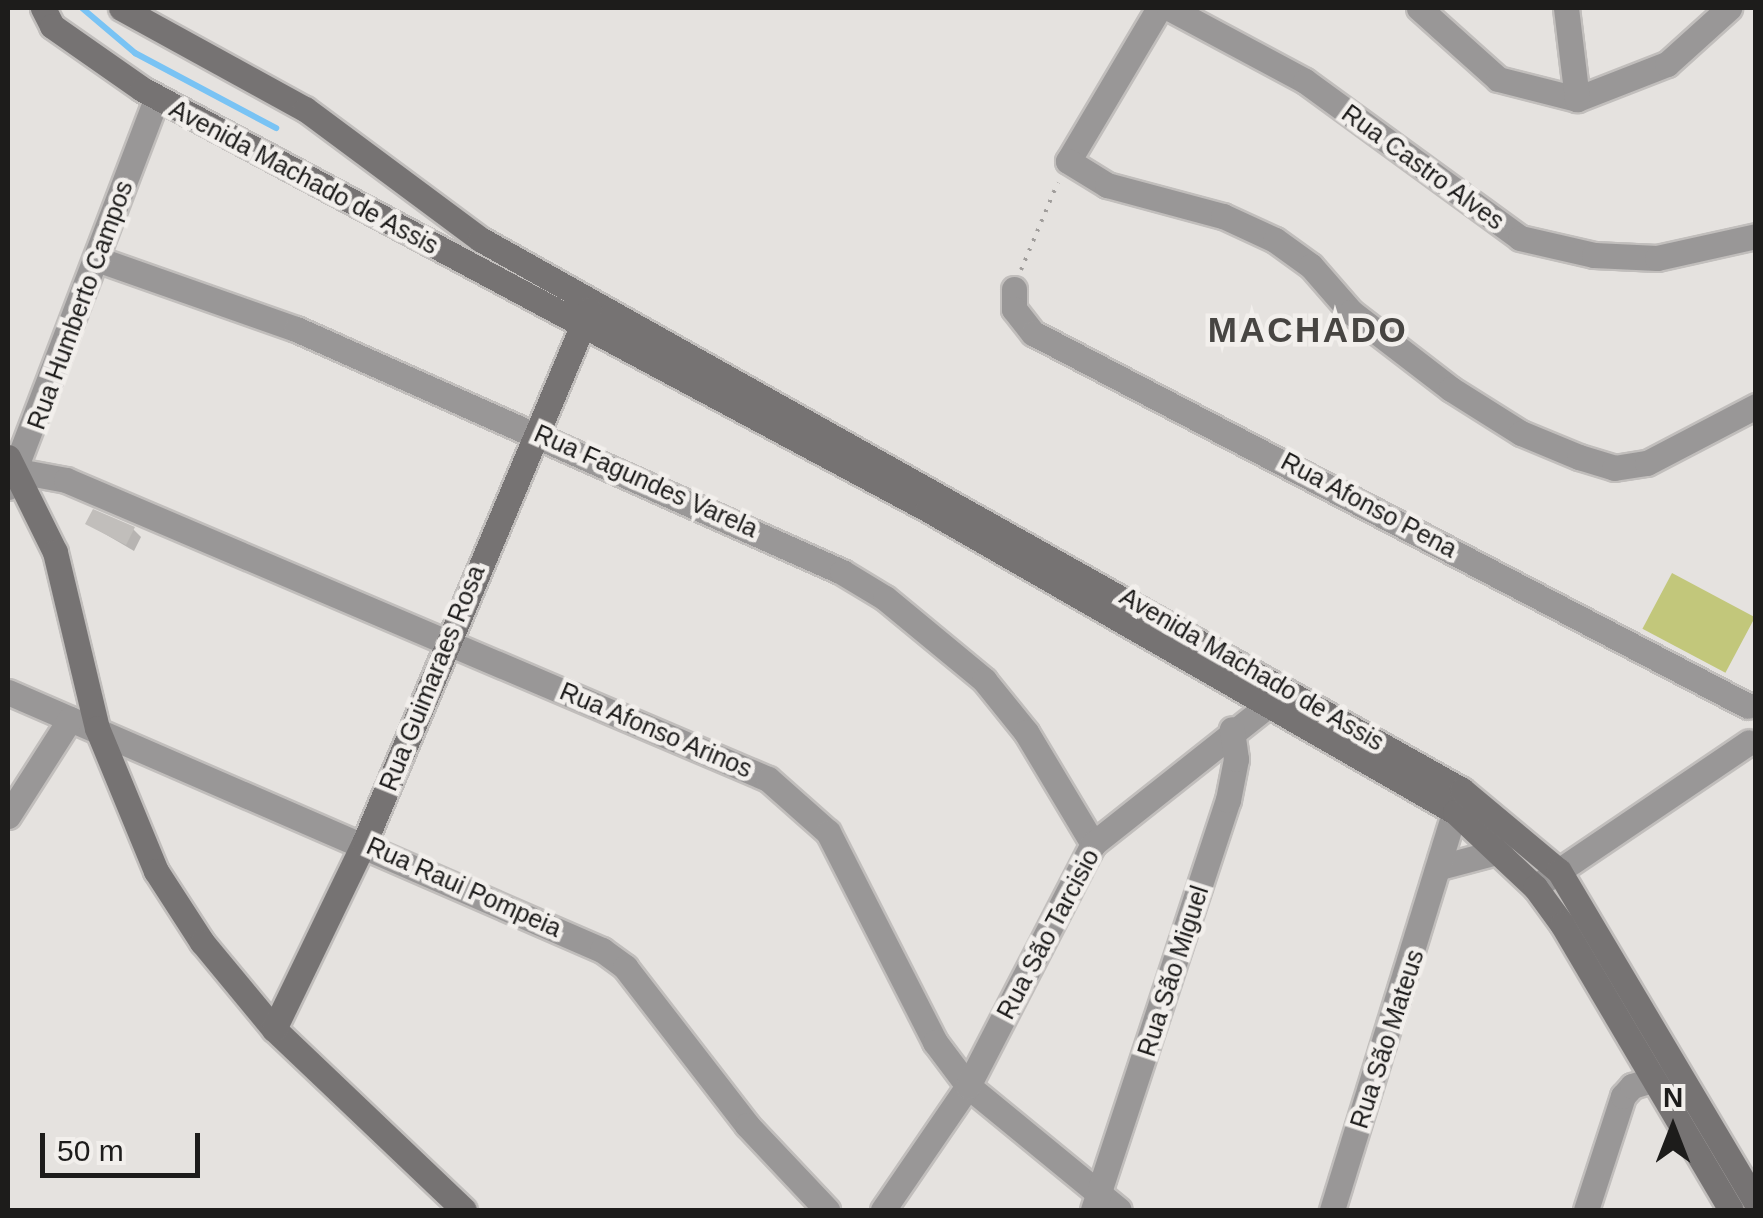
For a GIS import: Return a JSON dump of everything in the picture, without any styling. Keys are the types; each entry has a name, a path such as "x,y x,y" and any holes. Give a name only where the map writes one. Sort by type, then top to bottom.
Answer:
{"street":[{"name":"Avenida Machado de Assis","path":"43,8 52,26 158,97 588,313 1290,688 1459,801 1559,871 1756,1203"},
{"name":"Avenida Machado de Assis","path":"121,8 306,110 588,313 1266,704 1459,801 1536,887 1731,1210"},
{"path":"1159,8 1068,161 1108,185 1264,234 1451,389 1521,433 1579,457 1614,468 1647,463 1756,406"},
{"name":"Rua Castro Alves","path":"1169,8 1305,80 1520,238 1594,255 1657,258 1756,236"},
{"path":"1419,8 1498,79 1577,99 1666,64 1729,8"},
{"path":"1566,8 1577,99"},
{"name":"Rua Humberto Campos","path":"11,472 158,97"},
{"name":"Rua Fagundes Varela","path":"97,259 296,328 803,550 885,598 984,680 1026,732 1093,844"},
{"name":"Rua Afonso Pena","path":"1014,289 1014,308 1033,333 1752,702"},
{"name":"Rua Guimaraes Rosa","path":"274,1029 364,843 588,313"},
{"path":"11,472 55,552 97,728 156,871 202,942 274,1029 464,1210"},
{"name":"Rua Afonso Arinos","path":"11,472 66,480 447,640 738,764 798,803 828,832 935,1042 968,1086 1104,1207"},
{"name":"Rua São Tarcisio","path":"883,1210 968,1086 1093,844 1232,729 1290,688"},
{"name":"Rua Raui Pompeia","path":"8,692 556,926 625,968 746,1125 827,1210"},
{"path":"1536,887 1752,744 1742,724 1752,702"},
{"path":"8,816 70,719"},
{"name":"Rua São Miguel","path":"1104,1207 1228,800 1232,729"},
{"name":"Rua São Mateus","path":"1332,1210 1459,801"},
{"path":"1440,867 1500,851"},
{"path":"1586,1210 1623,1096 1654,1077 1680,1072"}],"path":[{"path":"1014,289 1068,161"}],"green space":[{"path":"1672,573 1755,617 1725,673 1642,629"}],"building":[{"path":"93,509 135,527 126,545 85,524"}],"waterway":[{"path":"82,8 135,53 276,128"}],"district":[{"name":"MACHADO","path":"1308,330"}]}
